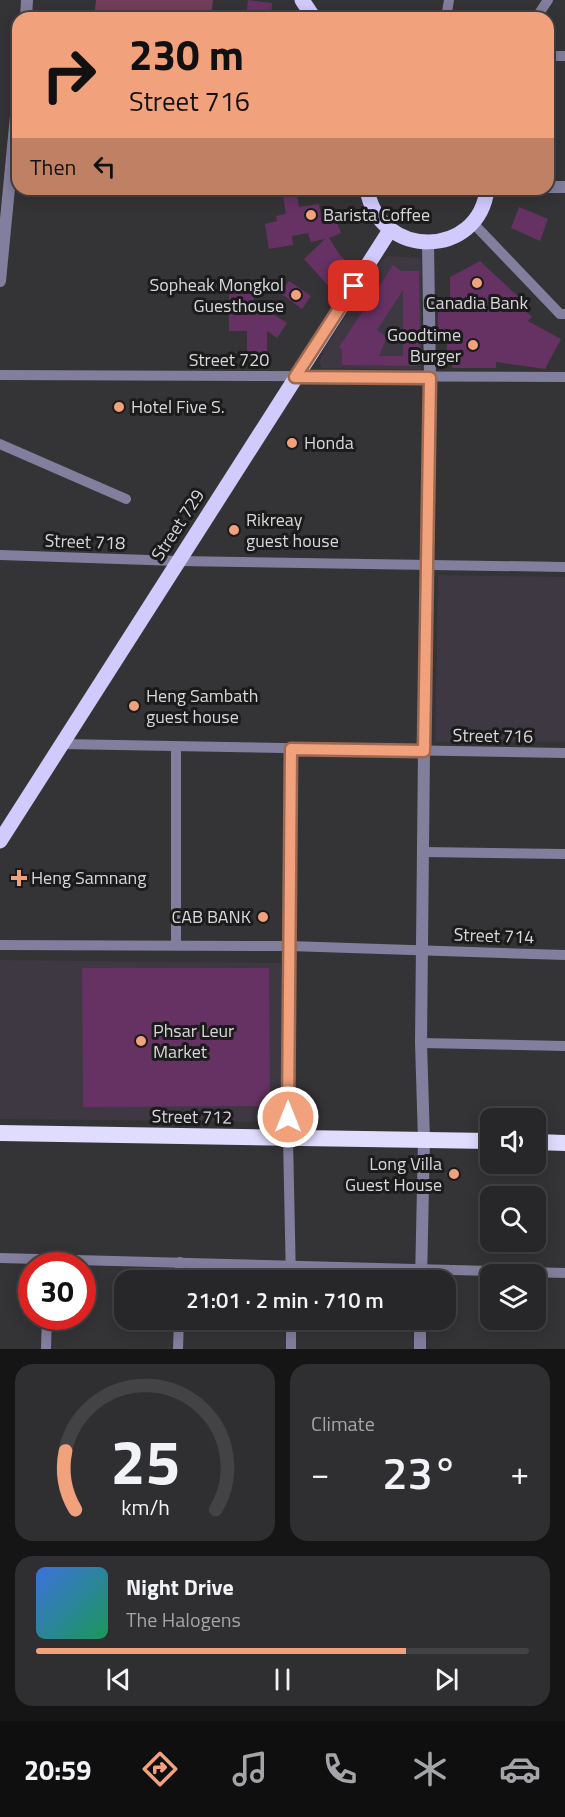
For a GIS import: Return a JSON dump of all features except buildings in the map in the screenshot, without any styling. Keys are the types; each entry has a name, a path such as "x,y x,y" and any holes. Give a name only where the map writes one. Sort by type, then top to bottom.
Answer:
{"highway":[{"name":"Street 712","path":"0,1133 480,1141"},
{"path":"546,1142 565,1143"}],"main road":[{"path":"370,195 374,210 382,223 390,230 408,239 428,243 458,234 472,222 482,207 485,195"},
{"name":"Street 729","path":"0,841 390,230"}],"street":[{"path":"0,281 12,152"},
{"path":"472,222 560,314 565,314"},
{"path":"421,1270 424,1140 422,1043 424,751 430,378 428,243"},
{"name":"Street 720","path":"0,375 565,377"},
{"path":"0,444 126,499"},
{"name":"Street 718","path":"0,555 178,561 565,567"},
{"name":"Street 716","path":"62,744 565,753"},
{"path":"176,747 176,945"},
{"path":"291,749 288,946 291,1267"},
{"path":"423,852 565,854"},
{"name":"Street 714","path":"0,945 288,946 565,955"},
{"path":"422,1043 565,1046"},
{"path":"0,1258 18,1260"},
{"path":"180,1262 180,1270"},
{"path":"96,1263 180,1262 340,1270"},
{"path":"456,1275 565,1273"},
{"path":"46,1349 47,1330"},
{"path":"178,1330 178,1349"},
{"path":"291,1330 291,1349"},
{"path":"420,1330 420,1349"}],"shaded area":[{"path":"96,0 213,0 212,12 95,12"},
{"path":"387,256 421,258 421,370 321,368 320,361 324,349"},
{"path":"438,575 565,577 565,742 435,742"},
{"name":"Phsar Leur Market","path":"0,960 281,963 282,1122 0,1119"}],"place":[{"name":"Barista Coffee","path":"311,215"},
{"name":"Canadia Bank","path":"477,283"},
{"name":"Sopheak Mongkol Guesthouse","path":"296,295"},
{"name":"Goodtime Burger","path":"473,345"},
{"name":"Hotel Five S.","path":"119,407"},
{"name":"Honda","path":"292,443"},
{"name":"Rikreay guest house","path":"234,530"},
{"name":"Heng Sambath guest house","path":"134,706"},
{"name":"Heng Samnang","path":"19,878"},
{"name":"CAB BANK","path":"263,917"},
{"name":"Phsar Leur Market","path":"141,1041"},
{"name":"Long Villa Guest House","path":"454,1174"}],"route":[{"path":"288,1117 291,749 424,751 430,378 295,377 354,286"}]}
